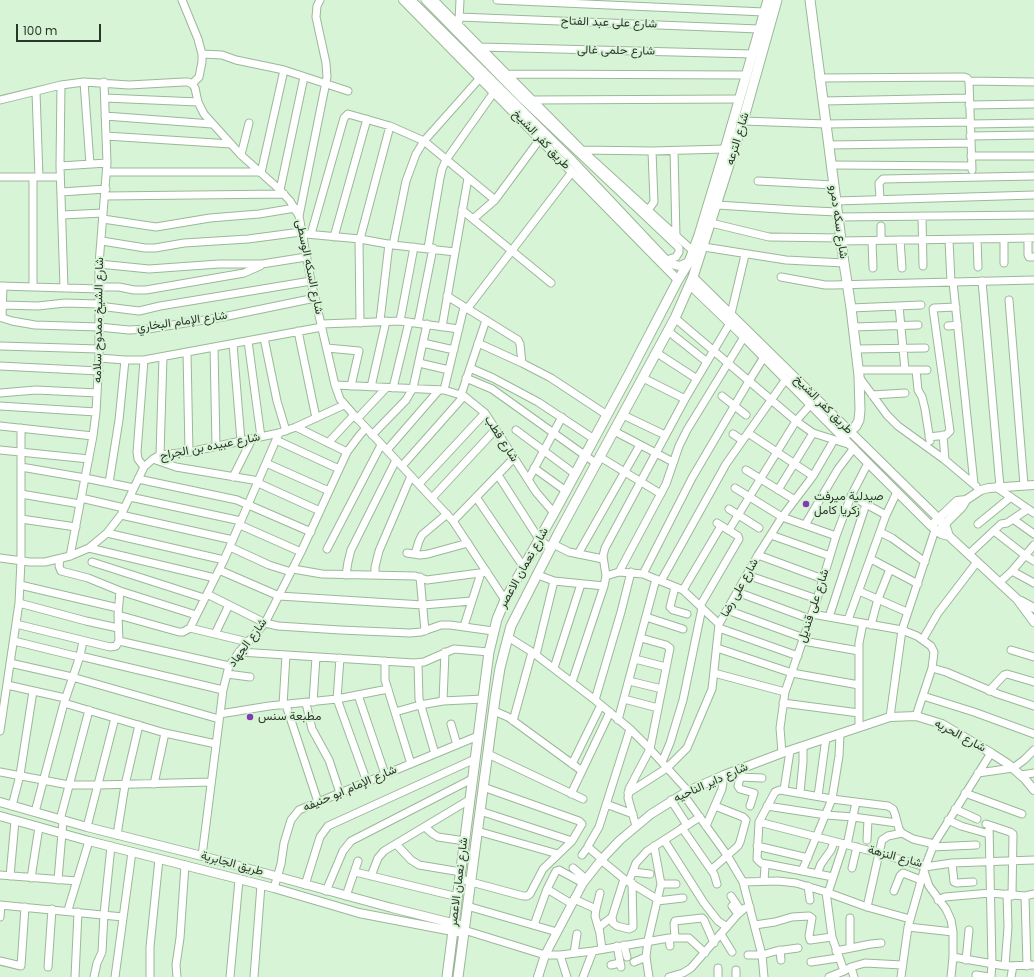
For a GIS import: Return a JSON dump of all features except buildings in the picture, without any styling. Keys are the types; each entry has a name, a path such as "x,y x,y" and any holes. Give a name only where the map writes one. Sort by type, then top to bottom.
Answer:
{"main road":[{"name":"شارع الترعه","path":"692,281 717,205 718,189 725,149 768,0"},
{"name":"شارع الترعه","path":"689,262 744,121 777,0"},
{"name":"شارع سكه دمرو","path":"810,0 819,78 856,349 860,410 859,420 847,435"},
{"name":"شارع نعمان الاعصر","path":"447,977 469,800 493,630 505,600 517,576 576,474 678,280 689,262"},
{"name":"شارع نعمان الاعصر","path":"458,977 495,699 500,668 508,636 558,534 657,353 692,281"},
{"path":"628,376 642,380"},
{"path":"546,527 558,534"},
{"path":"517,576 533,584"},
{"path":"497,619 512,626"},
{"path":"493,630 508,636"},
{"path":"483,699 495,699"},
{"path":"462,861 473,863"}],"street":[{"path":"0,100 61,85 84,82 104,82 136,86 184,82 192,84 199,77 202,54 201,46 182,0"},
{"path":"299,216 327,77 326,63 316,17 317,6 320,0"},
{"name":"طريق كفر الشيخ","path":"403,0 424,17 470,62 666,260"},
{"name":"طريق كفر الشيخ","path":"411,0 424,17"},
{"path":"425,0 456,22 523,100 679,248 679,252 676,257 666,260"},
{"path":"434,0 582,150 693,251"},
{"path":"456,22 460,0"},
{"path":"497,0 764,12"},
{"name":"شارع على عبد الفتاح","path":"456,22 759,29"},
{"name":"شارع حلمى غالى","path":"480,47 752,54"},
{"path":"202,54 222,55 241,61 284,70 348,91"},
{"name":"طريق كفر الشيخ","path":"470,62 480,78 540,139 565,159 572,172 678,280"},
{"path":"107,172 260,172 284,70"},
{"path":"507,74 746,75"},
{"path":"61,192 282,192 304,77"},
{"path":"819,78 964,77 969,81 1034,82"},
{"path":"371,387 383,321 391,244 410,167 424,141 480,78"},
{"path":"969,81 972,177"},
{"path":"84,82 90,164"},
{"name":"شارع الشيخ ممدوح سلامه","path":"70,556 89,459 96,412 99,358 99,264 107,172 104,82"},
{"name":"شارع السكه الوسطى","path":"192,84 195,88 198,102 204,114 212,124 241,155 282,192 295,208 299,216 311,281 335,385 344,405 453,520 484,572 505,600"},
{"path":"61,85 60,177 64,288"},
{"path":"33,287 36,177 36,92"},
{"path":"418,323 440,178 446,160 494,92"},
{"path":"105,98 198,102"},
{"path":"523,100 740,99"},
{"path":"823,101 969,101 1034,104"},
{"path":"311,234 345,115 350,114 390,126 424,141 495,200"},
{"path":"106,116 212,124"},
{"path":"334,237 367,119"},
{"path":"744,121 826,124 1034,123"},
{"path":"241,155 249,123"},
{"path":"360,323 359,239 390,126"},
{"path":"829,145 1034,135"},
{"path":"106,136 230,144"},
{"path":"473,219 495,200 540,139"},
{"path":"582,150 652,151 725,149"},
{"path":"674,150 676,236"},
{"path":"648,210 654,202 652,151"},
{"path":"971,156 1034,156"},
{"path":"60,166 107,163"},
{"path":"831,165 971,166"},
{"path":"387,450 441,390 449,370 466,308 572,172"},
{"path":"880,199 879,183 883,179 1034,176"},
{"path":"0,177 60,177"},
{"path":"442,327 468,178"},
{"path":"758,181 834,185"},
{"path":"836,201 1034,195"},
{"path":"717,205 837,214 922,216 1034,215"},
{"path":"62,215 103,216 156,227 210,218 259,214 295,208"},
{"path":"462,210 551,283"},
{"path":"922,216 924,266"},
{"path":"712,223 769,236 841,240 1031,238 1028,255 1030,257 1034,257"},
{"path":"881,226 881,240"},
{"path":"102,241 145,248 155,248 184,243 248,239 301,233 455,252"},
{"path":"977,239 978,267"},
{"path":"1004,239 1004,263"},
{"path":"872,240 873,268"},
{"path":"900,240 902,268"},
{"path":"934,529 944,525 962,507 966,500 978,487 948,240"},
{"path":"400,320 414,247"},
{"path":"704,247 745,255 786,260 844,263"},
{"path":"572,682 604,586 606,576 603,559 605,548 641,483 665,435 731,319 745,255"},
{"path":"99,264 149,269 219,264 262,264 306,257"},
{"path":"666,260 680,266 689,262"},
{"path":"1,318 1,286 64,288 119,287 134,290 146,290 239,274 253,270 262,264"},
{"path":"781,277 825,285 1034,280"},
{"path":"2,305 38,306 65,303 99,305 139,311 160,306 311,281"},
{"name":"طريق كفر الشيخ","path":"692,281 847,435 852,447 881,477 934,529 949,536 1000,582 1017,599 1034,622"},
{"path":"982,281 998,487 1031,511"},
{"path":"447,296 518,340 520,344 522,363"},
{"name":"شارع الإمام البخاري","path":"1,318 18,323 35,325 99,327 129,330 153,329 223,317 315,298"},
{"path":"1009,300 1024,485"},
{"path":"851,308 921,305"},
{"path":"899,306 905,370"},
{"path":"929,437 948,434 950,431 933,310 934,308 956,307"},
{"path":"675,318 796,422 813,433 852,447 806,525"},
{"name":"طريق كفر الشيخ","path":"731,319 744,336 811,404 888,470 938,518 948,530 949,536"},
{"path":"99,358 144,360 264,338 322,325 400,320 459,329"},
{"path":"402,466 462,395 466,378 486,320"},
{"path":"328,443 355,417 390,388 409,322"},
{"path":"372,435 406,400 413,388 427,324"},
{"path":"948,326 958,325"},
{"path":"853,327 918,326"},
{"path":"298,331 316,418"},
{"path":"668,331 707,362"},
{"path":"619,572 666,484 673,462 687,430 744,336"},
{"path":"20,585 118,612 179,632 186,631 190,628 224,560 266,463 281,435 277,401 264,338"},
{"path":"248,341 262,437"},
{"path":"423,343 454,350"},
{"path":"478,343 522,363 574,392 607,415"},
{"path":"232,344 241,441"},
{"path":"0,346 99,349"},
{"path":"214,347 216,446"},
{"path":"327,348 359,351 351,386"},
{"path":"856,349 925,348"},
{"path":"186,352 189,452"},
{"path":"657,353 697,378"},
{"path":"163,357 156,457 176,466 258,482 320,511"},
{"path":"643,574 692,478 764,357"},
{"path":"109,483 119,420 125,360"},
{"path":"144,360 137,452 138,459 144,467"},
{"path":"419,363 449,370"},
{"path":"0,366 98,371"},
{"path":"470,368 516,390 562,417 594,439"},
{"path":"916,370 918,390 924,403 931,449"},
{"path":"927,370 858,373 887,415 898,426 931,449 978,487 1034,485"},
{"path":"466,378 492,389 585,456 623,472 660,494"},
{"path":"618,720 646,617 659,580 726,464 786,379"},
{"path":"642,380 685,399"},
{"name":"شارع قطب","path":"335,385 441,390 462,395 485,413 536,492 554,513"},
{"path":"0,393 36,390 97,393"},
{"path":"872,395 905,393"},
{"path":"722,396 746,415"},
{"path":"729,530 796,422 811,404"},
{"name":"شارع عبيده بن الجراح","path":"0,558 45,562 60,560 89,548 107,533 122,512 144,467 156,457 189,452 252,438 281,435 344,405"},
{"path":"0,406 96,412"},
{"path":"419,484 485,413"},
{"path":"623,415 665,435"},
{"path":"528,480 562,417"},
{"path":"0,426 93,436"},
{"path":"296,427 347,452"},
{"path":"0,732 19,603 21,561 21,428"},
{"name":"شارع الجهاد","path":"202,856 219,717 223,690 230,666 239,652 264,623 301,552 347,452 366,428"},
{"path":"432,498 496,429"},
{"path":"516,430 576,474"},
{"path":"614,431 673,462"},
{"path":"748,433 814,476"},
{"path":"778,490 813,433"},
{"path":"733,434 742,440"},
{"path":"281,435 339,469"},
{"path":"943,435 945,460"},
{"path":"233,477 252,438"},
{"name":"شارع على رضا","path":"628,793 687,748 712,689 719,626 737,592 782,517 814,476 834,440"},
{"path":"327,549 381,444"},
{"path":"578,554 623,472 640,445"},
{"path":"0,450 89,459"},
{"path":"453,520 514,458"},
{"path":"346,575 351,550 396,460"},
{"path":"266,463 329,492"},
{"name":"شارع على قنديل","path":"784,790 786,752 780,728 785,692 817,599 836,536 851,496 868,463"},
{"path":"21,467 134,488"},
{"path":"534,468 566,491"},
{"path":"746,470 795,500"},
{"path":"881,477 888,470"},
{"path":"498,475 539,539 552,546 578,554 603,559"},
{"path":"375,575 375,567 379,551 411,476"},
{"path":"138,479 225,497 249,504 310,532"},
{"path":"735,488 782,517 836,536"},
{"path":"848,620 886,515 897,492"},
{"path":"21,494 81,501 122,512 231,544 269,565 292,570 322,574 346,575 413,575 427,580 484,572"},
{"path":"851,496 886,515"},
{"path":"130,497 240,523 301,552"},
{"path":"476,497 523,566"},
{"path":"978,524 1011,497"},
{"path":"890,717 902,630 925,562 934,529 938,518 957,501 966,500"},
{"path":"829,617 866,504"},
{"path":"729,510 759,528"},
{"path":"969,554 1001,524 1007,523 1031,511"},
{"path":"416,554 418,541 422,535 447,514"},
{"path":"21,519 76,527"},
{"path":"1013,519 1034,534"},
{"path":"665,765 683,700 701,607 739,539 738,536 719,524 683,590"},
{"path":"994,531 1007,545 1034,561"},
{"path":"880,532 892,538 925,562"},
{"path":"107,533 224,560"},
{"path":"771,535 830,556"},
{"path":"407,553 428,554 468,543"},
{"path":"1000,582 1026,556 1034,545"},
{"path":"89,548 215,578"},
{"path":"758,556 823,579"},
{"path":"871,559 918,584"},
{"path":"60,560 59,566 61,571 88,578 120,591 196,615"},
{"path":"92,562 206,596 229,605 264,623 278,626 410,633 426,631 441,625 464,626 493,630"},
{"path":"923,639 938,613 977,562"},
{"path":"871,625 878,599 890,569"},
{"path":"219,570 279,596 423,605 472,600"},
{"path":"1012,571 1034,583"},
{"path":"464,626 472,600 484,572"},
{"path":"606,576 619,572 631,572 643,574 659,580 683,590 719,626 798,656"},
{"path":"572,764 598,703 631,572"},
{"path":"538,575 554,581 604,586"},
{"path":"747,575 817,599"},
{"path":"420,577 426,631"},
{"path":"513,721 554,581"},
{"path":"554,668 581,584"},
{"path":"675,587 670,607 673,610 687,614"},
{"path":"16,624 110,647 116,646 119,642 118,612 120,591"},
{"path":"859,591 907,612"},
{"path":"737,592 811,616 829,617 902,630 923,639 931,646 934,652 932,668 916,716"},
{"path":"1017,599 1034,608"},
{"path":"19,603 118,628"},
{"path":"215,634 229,605"},
{"path":"727,610 803,639 859,651"},
{"path":"646,617 683,629"},
{"path":"859,727 859,643 863,623"},
{"path":"190,628 248,642"},
{"path":"508,636 534,653 610,712 630,729 665,765 685,792 743,882 762,955 764,977"},
{"path":"636,826 628,793 630,784 650,749 670,648 668,646 641,638"},
{"path":"14,641 223,690"},
{"path":"35,812 42,780 64,700 80,657 83,641"},
{"path":"119,642 230,666"},
{"path":"717,648 792,673 859,685"},
{"path":"239,652 418,663 449,650 459,649 489,652"},
{"path":"1011,650 1034,657"},
{"path":"443,701 445,652"},
{"path":"286,655 284,705 318,802"},
{"path":"316,657 310,703 313,733 329,760 340,793"},
{"path":"340,658 337,699 367,782"},
{"path":"635,659 666,667"},
{"path":"385,661 384,671 388,689 411,764"},
{"path":"10,663 72,677 219,717 246,709 310,703 388,689"},
{"path":"418,663 418,694 420,705 435,754"},
{"path":"932,668 946,672 989,691 1034,706"},
{"path":"714,673 785,692"},
{"path":"227,674 250,677"},
{"path":"989,691 1004,675 1007,674 1034,682"},
{"path":"629,681 662,689"},
{"path":"7,685 64,700 89,710 166,733 216,744"},
{"path":"12,806 20,775 33,691"},
{"path":"358,695 385,774"},
{"path":"923,696 974,712 1034,734"},
{"path":"395,712 420,705 443,701 483,699"},
{"path":"624,699 658,708"},
{"path":"783,703 859,713"},
{"path":"58,880 61,820 89,710"},
{"path":"494,711 513,721 582,770"},
{"path":"571,794 610,712"},
{"name":"شارع الحريه","path":"786,752 890,717 916,716 942,724 1013,768 1029,773 1034,790"},
{"path":"87,828 115,718"},
{"path":"450,724 457,744"},
{"path":"116,835 125,784 139,725"},
{"path":"582,855 598,830 630,729"},
{"path":"154,784 166,733"},
{"path":"802,871 832,799 839,756 840,734"},
{"name":"شارع الإمام ابو حنيفه","path":"274,888 281,864 284,843 291,820 294,814 299,810 478,736"},
{"path":"818,796 826,738"},
{"path":"800,793 803,746"},
{"path":"978,773 1013,768 1034,750"},
{"name":"شارع داير الناحيه","path":"538,977 545,955 585,881 602,859 636,826 671,800 685,792 724,775 786,752"},
{"path":"900,977 908,927 924,869 933,846 991,753"},
{"path":"488,754 583,799"},
{"path":"305,884 320,837 328,826 475,759"},
{"path":"742,769 738,788 755,794 750,806"},
{"path":"0,772 69,785 211,782"},
{"path":"706,826 722,789 724,775"},
{"path":"740,777 762,778"},
{"path":"326,891 343,851 351,841 472,779"},
{"path":"396,844 411,860 419,865 460,876 470,882 527,896 530,894 542,869 572,841 581,826 581,822 483,787"},
{"path":"833,877 761,863 757,859 759,822 775,792 784,790 832,799 888,806 893,809 897,823 902,833 907,837 933,846 976,845"},
{"path":"965,793 1022,814"},
{"path":"371,876 376,862 381,854 469,800"},
{"path":"671,800 685,827 714,874 717,884"},
{"name":"طريق الجابرية","path":"0,802 87,828 202,856 305,884 464,930"},
{"path":"844,971 832,937 827,893 846,845 856,802"},
{"path":"606,804 633,814"},
{"path":"711,870 738,846 746,820 743,817 715,806"},
{"path":"767,806 826,815 897,823"},
{"path":"955,809 977,819"},
{"path":"480,811 572,841"},
{"name":"طريق الجابرية","path":"0,816 89,841 274,888 359,913 454,927"},
{"path":"599,930 600,925 607,922 612,917 636,864 641,857 654,846 700,817"},
{"path":"867,840 868,819"},
{"path":"948,820 975,831 989,834"},
{"path":"10,876 15,821"},
{"name":"شارع النزهة","path":"759,822 879,853 924,869 952,863 1034,860"},
{"path":"976,975 990,977 992,964 988,824 1012,832 1013,834 1005,966"},
{"path":"31,878 39,827"},
{"path":"425,827 433,834 438,836 464,841"},
{"path":"477,831 558,854"},
{"path":"867,907 882,840 902,833"},
{"path":"664,840 711,913 727,927"},
{"path":"68,910 89,841"},
{"path":"817,874 834,842"},
{"path":"94,977 97,963 102,952 104,914 111,846"},
{"path":"649,977 646,957 648,940 661,884 654,846"},
{"path":"757,846 808,858"},
{"path":"588,847 629,881 657,900 683,898"},
{"path":"852,868 857,848"},
{"path":"115,977 132,852"},
{"path":"150,977 150,947 159,858"},
{"path":"346,896 358,861"},
{"path":"952,863 954,882 973,882"},
{"path":"764,881 766,864"},
{"path":"177,977 176,965 180,938 185,865"},
{"path":"573,868 585,881"},
{"path":"924,869 929,886 946,909 951,920 953,932 951,977"},
{"path":"534,925 547,889 558,870 585,881"},
{"path":"355,872 458,897"},
{"path":"633,872 650,874"},
{"path":"894,890 900,876 903,873 921,880"},
{"path":"0,875 77,881"},
{"path":"230,977 238,880"},
{"path":"612,917 615,925 629,929 634,925 629,881"},
{"path":"743,882 778,881 808,886 867,907 910,920"},
{"path":"661,884 676,884"},
{"path":"254,977 261,885"},
{"path":"808,886 810,900"},
{"path":"547,889 573,901 596,909"},
{"path":"600,893 596,909 596,923 599,930 602,949"},
{"path":"938,900 945,897 990,893 1025,896 1034,894"},
{"path":"731,896 740,912"},
{"path":"953,957 1005,966 1031,965 1025,896"},
{"path":"0,917 0,905 68,910 123,917"},
{"path":"467,906 557,932"},
{"path":"732,906 740,912"},
{"path":"0,961 21,966 25,907"},
{"path":"675,976 691,968 740,912 750,907"},
{"path":"48,967 52,909"},
{"path":"75,977 78,912"},
{"path":"755,925 780,921 792,917 809,916 812,918 808,938 810,940 832,937"},
{"path":"670,946 675,921 702,918 714,943"},
{"path":"850,918 850,948"},
{"path":"908,927 953,932"},
{"path":"464,930 545,955 560,955 593,951 648,940 672,937 689,938 705,953"},
{"path":"966,960 969,930"},
{"path":"574,953 578,934"},
{"path":"721,934 732,952"},
{"path":"811,962 837,954 850,948 881,943"},
{"path":"620,945 627,957"},
{"path":"611,965 621,965 620,945"},
{"path":"748,955 762,955 780,950 798,948"},
{"path":"780,950 781,960"},
{"path":"583,977 593,951"},
{"path":"560,955 567,977"},
{"path":"634,962 646,957"},
{"path":"828,977 865,963 902,965"},
{"path":"1011,977 1013,966"},
{"path":"852,967 854,977"},
{"path":"718,968 718,977"}],"place":[{"name":"صيدلية ميرفت زكريا كامل","path":"806,504"},
{"name":"مطبعة سنس","path":"250,717"}]}
